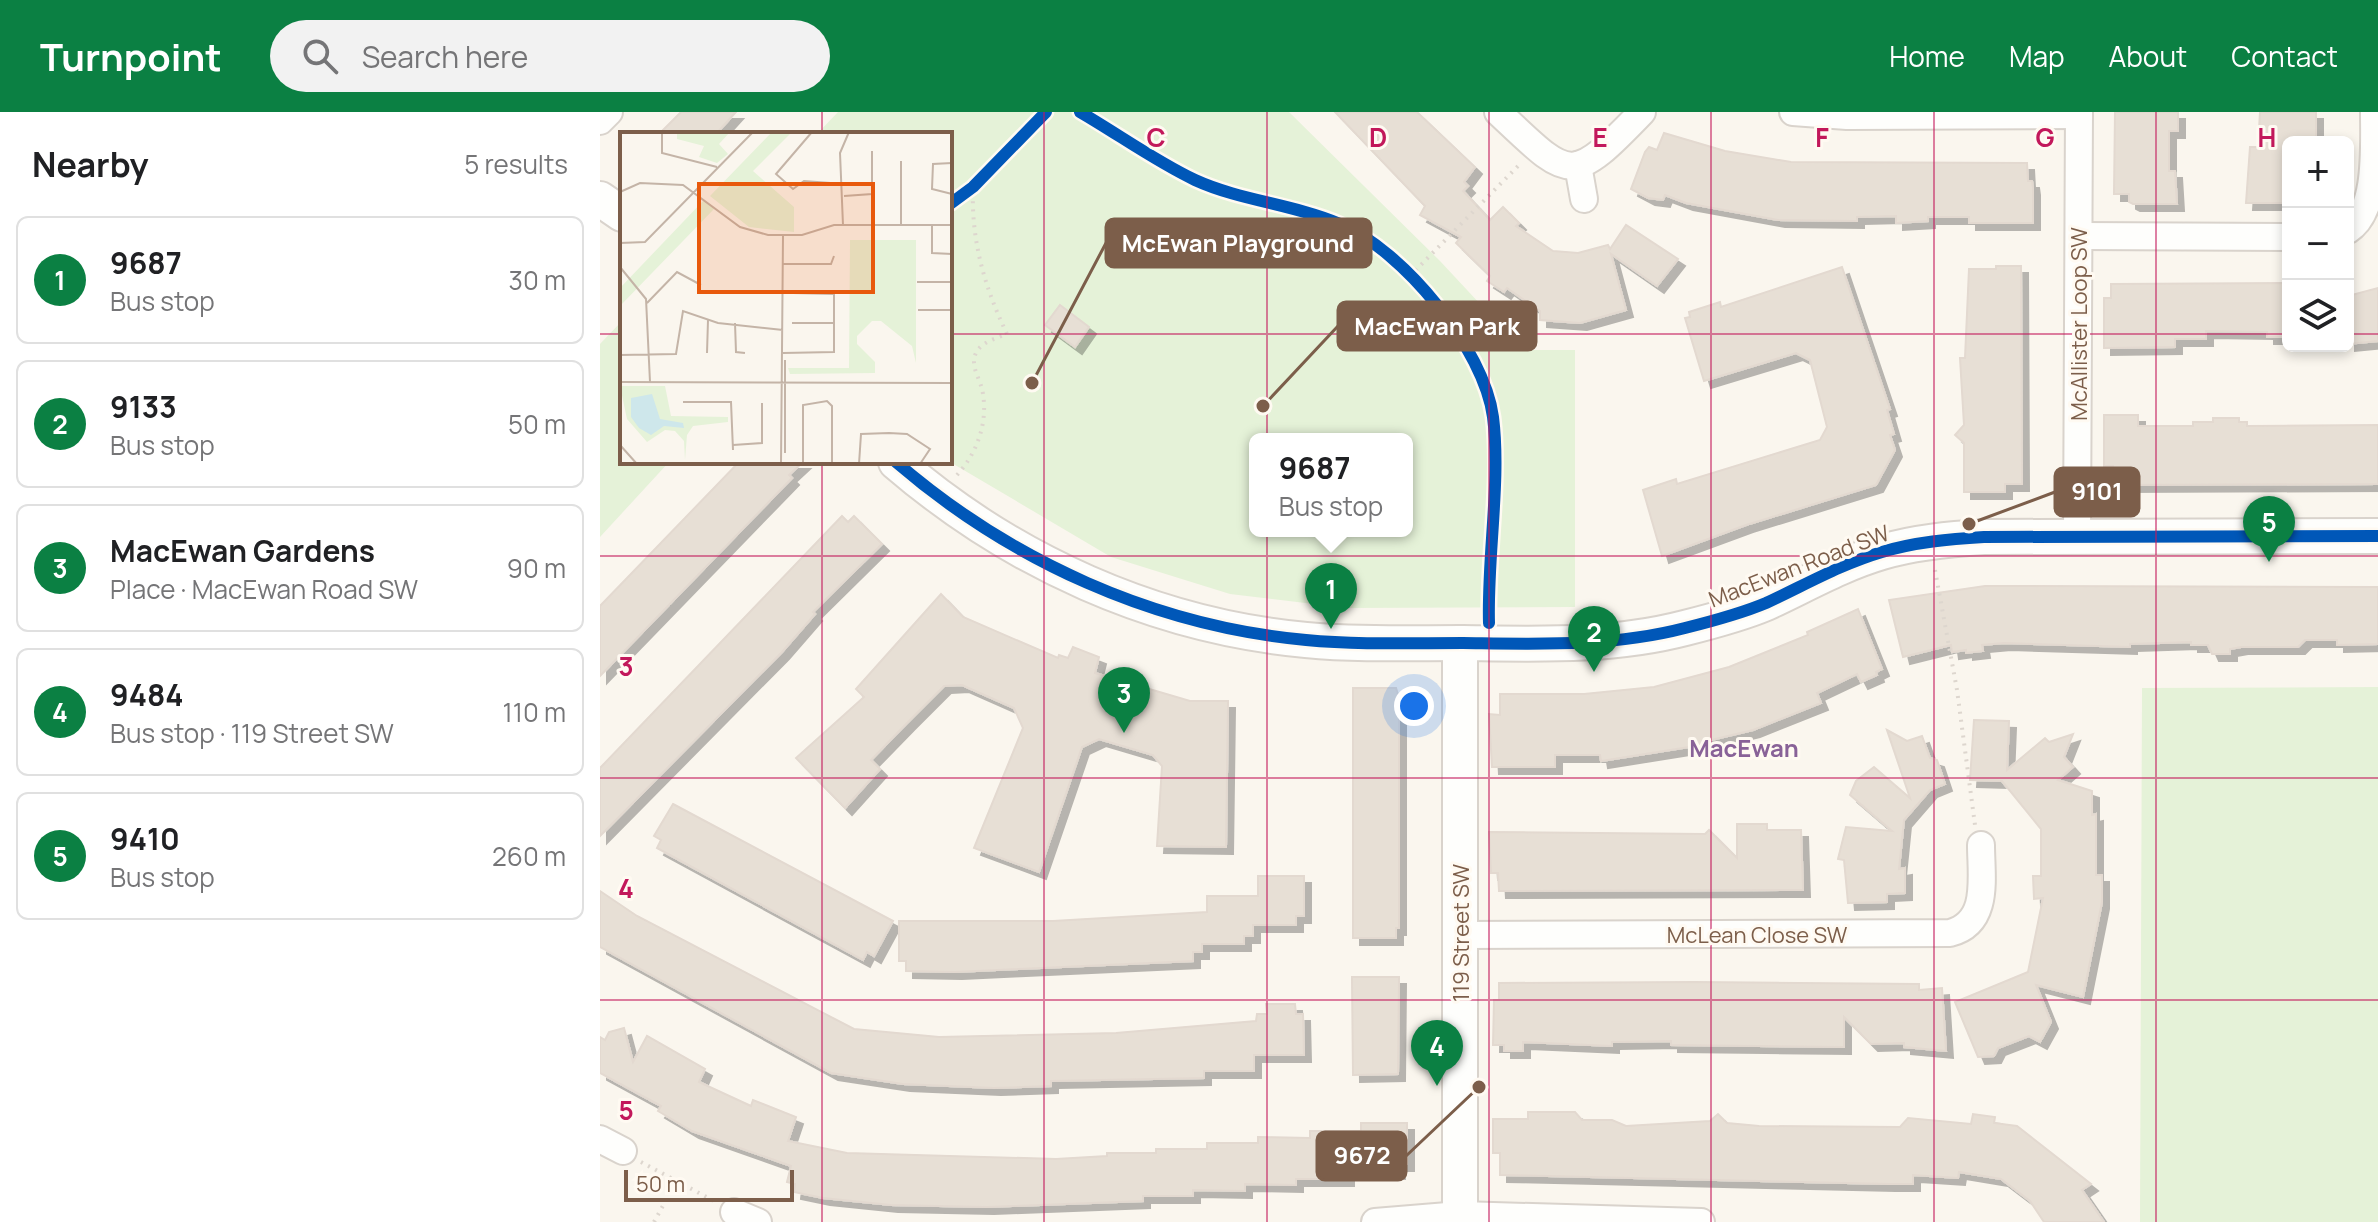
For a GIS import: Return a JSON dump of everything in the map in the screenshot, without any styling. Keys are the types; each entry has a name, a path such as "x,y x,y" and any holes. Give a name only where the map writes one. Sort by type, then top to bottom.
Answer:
{"street":[{"path":"600,121 609,112"},
{"path":"1498,112 1559,165 1578,165 1599,157 1642,112"},
{"path":"1793,112 1847,116 2079,114"},
{"path":"2354,226 2364,218 2373,194 2374,112"},
{"name":"McAllister Loop SW","path":"2077,537 2079,114"},
{"path":"1578,165 1584,199"},
{"path":"600,199 620,213"},
{"path":"2080,236 2282,237"},
{"name":"MacEwan Road SW","path":"898,464 949,505 1023,551 1101,590 1151,608 1248,632 1306,640 1584,643 1651,636 1741,613 1826,573 1884,551 1973,537 2378,536"},
{"name":"119 Street SW","path":"1460,643 1460,1219"},
{"name":"McLean Close SW","path":"1461,935 1950,933 1969,925 1979,907 1981,845"},
{"path":"1375,1222 1460,1219 1701,1222"}],"path":[{"path":"1410,276 1536,148"},
{"path":"954,202 977,183"},
{"path":"957,475 973,455 981,432 983,392 974,365 975,353 981,345 1007,334 981,272 972,214 977,183"},
{"path":"1398,266 1420,287"},
{"path":"1935,570 1957,690 1971,811 1981,845"},
{"path":"611,1145 746,1217"},
{"path":"654,1222 676,1182"}],"green space":[{"path":"838,112 1289,112 1440,261 1523,350 1575,350 1575,607 1347,608 1230,594 1111,557 952,463 952,132 819,132"},
{"path":"620,323 620,464 667,464 600,537 600,344"},
{"path":"2378,687 2378,1222 2140,1222 2142,688"}],"building":[{"path":"681,112 736,112 718,132 661,132"},
{"path":"1335,112 1417,112 1475,167 1464,182 1468,186 1463,191 1490,220 1503,207 1519,223 1516,226 1553,251 1578,253 1608,245 1610,249 1626,225 1678,259 1657,286 1611,254 1626,310 1580,323 1540,320 1540,311 1507,288 1504,292 1487,281 1490,276 1456,243 1461,237 1420,215 1425,206"},
{"path":"2115,112 2178,112 2178,131 2169,131 2169,171 2175,171 2177,204 2133,204 2129,202 2129,194 2114,194"},
{"path":"2260,112 2316,112 2316,136 2282,136 2282,203 2246,203 2250,147 2258,147"},
{"path":"1664,133 1725,151 1791,162 2027,163 2028,181 2032,181 2033,188 2033,223 1969,223 1969,217 1928,217 1928,221 1896,223 1896,216 1857,217 1857,221 1778,220 1686,203 1665,195 1663,200 1648,198 1631,189 1645,152 1649,147 1657,150"},
{"path":"1996,266 2021,266 2022,484 2005,484 2005,492 1964,492 1964,443 1955,435 1964,425 1960,358 1965,358 1969,269 1996,269"},
{"path":"1842,267 1890,409 1887,410 1894,434 1890,435 1895,450 1876,485 1746,525 1662,556 1643,490 1676,479 1677,484 1820,440 1827,427 1810,360 1796,353 1704,381 1685,318 1690,317 1689,312 1720,302 1721,307"},
{"path":"2282,283 2282,337 2267,337 2267,332 2206,331 2206,339 2175,339 2175,347 2104,348 2104,298 2111,298 2111,284"},
{"path":"2378,288 2378,341 2354,343 2354,294"},
{"path":"1060,305 1089,327 1075,347 1045,325"},
{"path":"2104,415 2138,415 2138,426 2193,426 2193,422 2213,422 2213,418 2239,418 2239,422 2247,422 2247,426 2378,425 2378,484 2113,485 2113,466 2104,466"},
{"path":"737,464 801,464 789,475 792,478 600,676 600,606"},
{"path":"842,516 848,522 854,516 882,544 813,612 815,614 782,652 600,836 600,768"},
{"path":"1985,586 2378,587 2378,644 2337,645 2337,640 2305,640 2298,647 2241,647 2230,649 2230,654 2212,654 2208,645 2191,645 2191,642 2130,644 2130,647 2004,643 1982,645 1983,651 1966,653 1966,650 1952,652 1951,645 1903,657 1889,600"},
{"path":"941,594 963,617 1058,658 1059,655 1068,658 1073,647 1099,657 1095,673 1190,701 1228,701 1226,847 1157,846 1162,766 1153,755 1099,739 1082,747 1039,872 974,848 1023,728 1014,708 962,685 944,686 871,760 880,769 845,808 796,758 864,697 856,689"},
{"path":"1858,609 1882,669 1876,672 1877,675 1861,682 1857,674 1817,693 1821,703 1753,730 1707,741 1708,744 1601,761 1600,755 1555,755 1555,767 1492,767 1489,714 1500,715 1500,694 1584,694 1654,687 1729,667 1808,635 1807,632"},
{"path":"1353,688 1396,688 1399,698 1399,928 1396,928 1396,938 1353,938"},
{"path":"1974,720 2009,721 2007,770 2045,738 2049,742 2073,734 2064,757 2073,767 2058,780 2092,791 2092,815 2096,814 2096,875 2102,875 2102,902 2083,997 2036,985 2051,1022 2040,1042 2029,1036 1998,1048 1994,1056 1978,1057 1955,1002 2028,972 2043,898 2034,899 2033,876 2041,876 2041,829 2002,781 1970,780"},
{"path":"1887,730 1907,741 1922,736 1930,758 1937,760 1945,784 1930,790 1904,820 1899,869 1905,868 1905,893 1887,894 1887,902 1848,903 1844,860 1838,859 1846,827 1892,831 1850,795 1856,781 1874,767 1910,798"},
{"path":"673,804 893,921 874,956 867,952 863,960 657,848 661,840 654,836"},
{"path":"1737,824 1767,824 1767,830 1801,830 1803,890 1499,891 1498,873 1491,873 1489,832 1705,834 1709,830 1737,858"},
{"path":"1258,876 1304,876 1304,916 1296,916 1296,925 1253,925 1253,936 1244,936 1244,944 1202,944 1202,952 1193,952 1193,961 955,972 906,971 906,961 899,961 899,921 1053,921 1207,912 1207,896 1258,896"},
{"path":"600,891 637,916 854,1029 939,1037 1116,1033 1256,1021 1257,1014 1267,1014 1266,1004 1295,1004 1296,1014 1303,1014 1304,1055 1254,1055 1254,1071 1204,1071 1204,1078 1051,1081 1051,1086 994,1088 903,1084 831,1073 600,947"},
{"path":"1352,977 1399,977 1398,1074 1353,1075"},
{"path":"1499,983 1919,984 1919,990 1942,988 1946,1051 1904,1047 1904,1043 1871,1044 1844,1017 1844,1047 1671,1045 1671,1041 1612,1042 1612,1046 1523,1042 1523,1051 1504,1051 1504,1045 1493,1045 1494,1000 1499,1000"},
{"path":"624,1028 633,1062 647,1036 705,1069 699,1082 751,1106 753,1100 796,1117 788,1141 847,1153 1056,1159 1107,1156 1107,1153 1156,1153 1156,1149 1207,1149 1207,1143 1258,1143 1258,1137 1310,1138 1310,1131 1361,1131 1361,1123 1407,1123 1407,1164 1398,1164 1398,1172 1347,1172 1347,1179 1296,1179 1296,1185 1245,1184 1245,1191 1193,1190 1193,1196 1143,1196 1143,1201 987,1207 891,1205 823,1198 794,1192 795,1184 787,1182 791,1166 692,1131 658,1111 661,1106 600,1073 600,1037 605,1040 609,1032"},
{"path":"1528,1112 1575,1112 1582,1120 1612,1120 1626,1126 1710,1121 1718,1114 1727,1123 1759,1126 1900,1127 1908,1118 1971,1124 1973,1114 1995,1117 1994,1123 2017,1126 2091,1184 2082,1190 2104,1222 2044,1222 2030,1201 2001,1179 1959,1172 1958,1178 1913,1175 1913,1184 1500,1175 1500,1153 1493,1153 1493,1119 1528,1119"}],"cycle path":[{"path":"952,203 973,187 1046,112"},
{"path":"1080,112 1195,180 1340,224 1389,256 1437,305 1474,362 1493,417 1495,493 1489,623"},
{"path":"899,464 987,530 1087,583 1140,604 1194,620 1249,632 1345,643 1575,643 1658,634 1756,607 1882,552 1945,540 1984,537 2378,536"}],"place":[{"name":"McEwan Playground","path":"1032,383"},
{"name":"MacEwan Park","path":"1263,406"},
{"name":"9101","path":"1969,524"},
{"name":"9410","path":"2269,562"},
{"name":"9687","path":"1331,629"},
{"name":"9133","path":"1594,672"},
{"name":"MacEwan Gardens","path":"1124,733"},
{"name":"9484","path":"1437,1086"},
{"name":"9672","path":"1479,1087"}],"district":[{"name":"MacEwan","path":"1744,749"}]}
